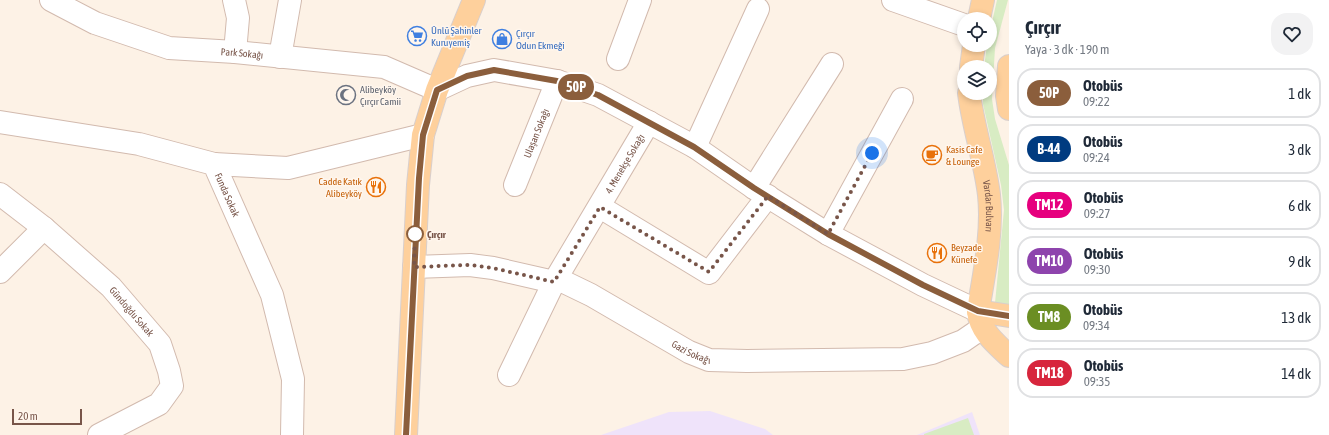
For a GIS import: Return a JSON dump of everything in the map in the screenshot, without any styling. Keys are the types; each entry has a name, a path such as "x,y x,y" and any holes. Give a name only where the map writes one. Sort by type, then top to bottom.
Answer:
{"main road":[{"path":"406,435 418,184 423,135 437,90 474,0"},
{"path":"980,12 983,0"},
{"path":"1009,66 1007,96 1009,109"},
{"name":"Vardar Bulvarı","path":"970,100 989,195 988,239 980,319"},
{"path":"980,319 1009,316"},
{"path":"980,319 1009,356"}],"street":[{"name":"Park Sokağı","path":"51,0 95,23 169,48 235,52 384,67 437,90"},
{"path":"234,0 238,18 235,52"},
{"path":"280,57 290,0"},
{"path":"618,59 640,0"},
{"path":"893,0 957,23"},
{"path":"694,147 758,9"},
{"path":"600,207 709,272 761,192 832,64"},
{"path":"437,90 467,76 494,70 557,81 598,95 694,147 761,192 828,234 923,285 980,319"},
{"name":"Ulaşan Sokağı","path":"514,185 557,81"},
{"path":"828,234 902,99"},
{"name":"Funda Sokak","path":"0,122 140,144 214,164 272,295 293,379 292,435"},
{"name":"4. Menekşe Sokağı","path":"509,375 554,282 600,207 649,122"},
{"path":"214,164 288,168 423,135"},
{"name":"Gündoğdu Sokak","path":"0,194 44,228 112,287 160,344 169,371 172,386 159,404 99,435"},
{"path":"0,272 44,228"},
{"name":"Gazi Sokağı","path":"414,267 470,265 493,268 554,282 560,280 591,295 689,352 709,360 747,361 903,358 932,353 963,341 980,319"}],"shaded area":[{"path":"710,411 765,429 773,435 601,435 669,412"},
{"path":"972,412 980,435 917,435"}],"green space":[{"path":"997,0 1008,0 997,41 997,12 994,12"},
{"path":"986,52 995,52 994,60 985,60"},
{"path":"983,100 992,100 995,119 1009,165 1009,306 995,303 1004,210 1001,185"},
{"path":"968,418 974,435 924,435 924,434"}],"bus line":[{"name":"50P","path":"406,435 415,233 423,135 437,90 467,76 482,71 494,70 557,81 598,95 694,147 754,188 828,234 923,285 978,311 1009,316"}],"place":[{"name":"Ünlü Şahinler Kuruyemiş","path":"417,36"},
{"name":"Çırçır Odun Ekmeği","path":"502,39"},
{"name":"Alibeyköy Çırçır Camii","path":"346,95"},
{"name":"Kasis Cafe & Lounge","path":"932,155"},
{"name":"Cadde Katık Alibeyköy","path":"376,187"},
{"name":"Çırçır","path":"415,234"},
{"name":"Beyzade Künefe","path":"937,253"}],"route":[{"path":"415,234 414,267 470,265 493,268 554,282 600,207 709,272 768,196 828,234 872,153"}]}
